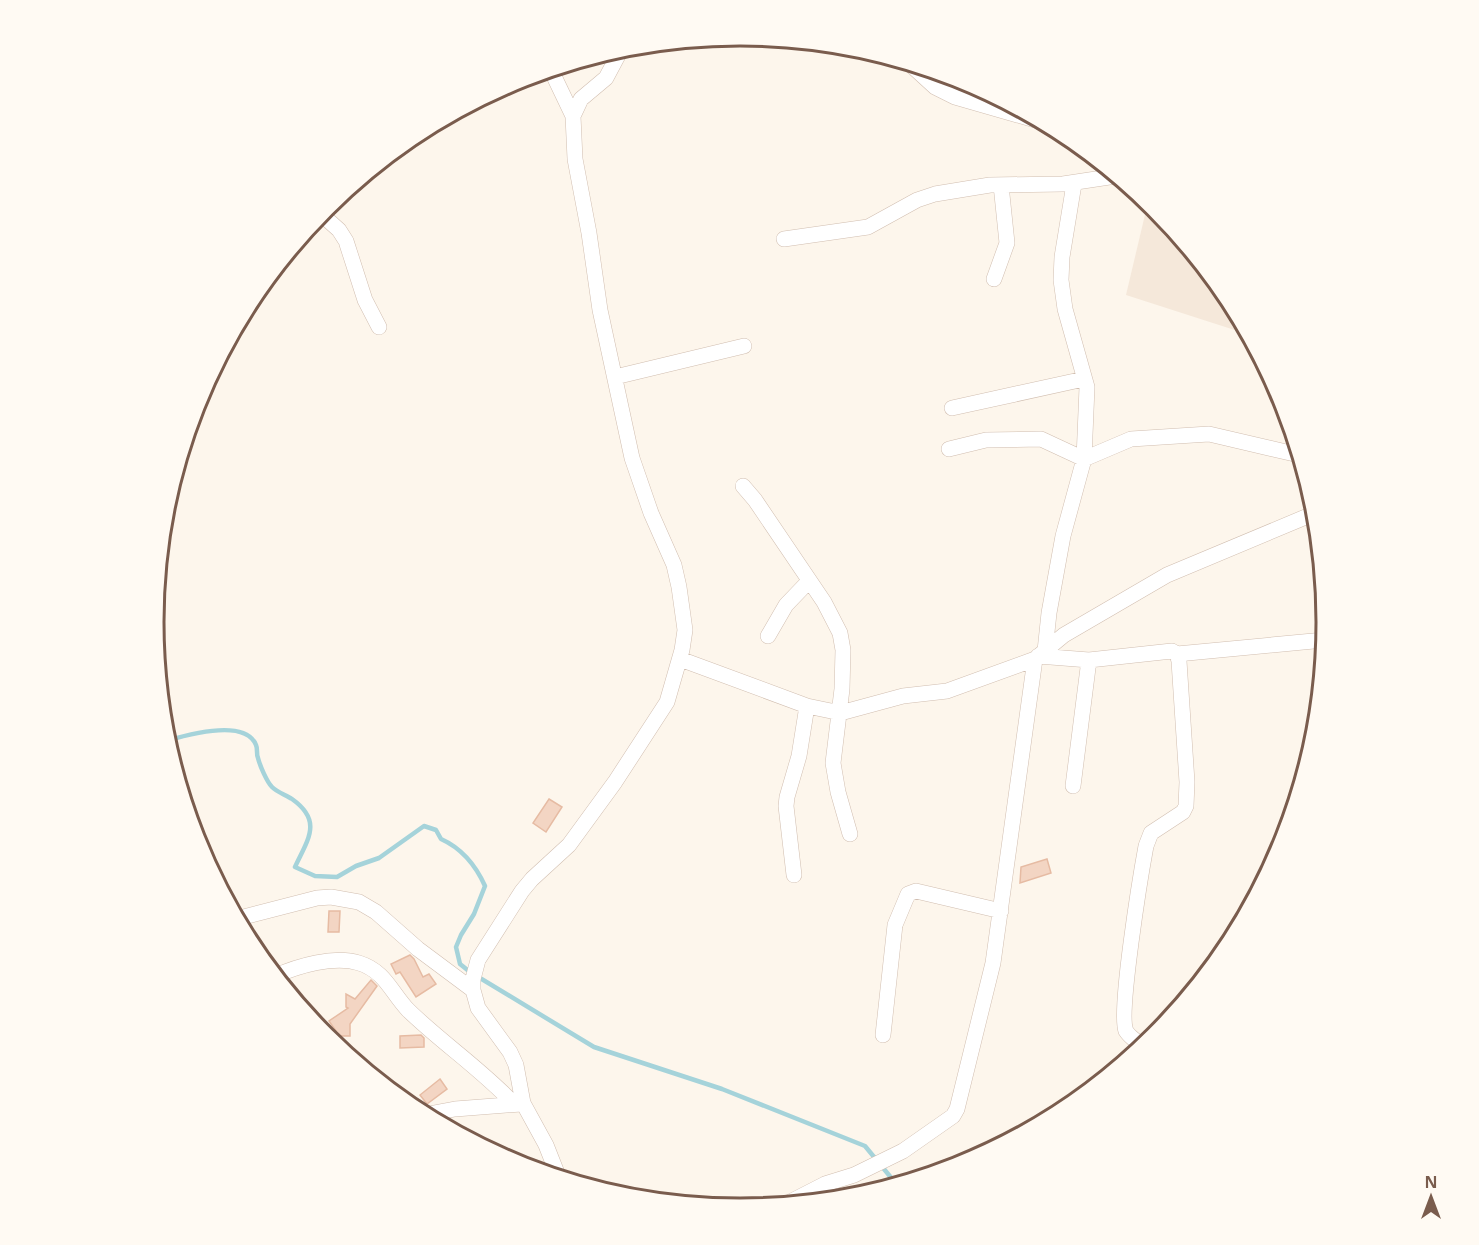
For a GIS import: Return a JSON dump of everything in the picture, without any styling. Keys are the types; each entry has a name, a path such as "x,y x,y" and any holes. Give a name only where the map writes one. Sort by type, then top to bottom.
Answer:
{"street":[{"path":"573,116 582,99 606,78 615,61"},
{"path":"518,1104 516,1065 510,1052 478,1008 473,990 473,979 478,960 522,891 569,845 615,782 667,702 680,658 685,630 674,565 651,513 632,458 600,310 590,233 575,159 573,116 555,77"},
{"path":"924,77 935,87 955,97 1003,111"},
{"path":"784,239 868,227 917,200 934,194 990,185 1074,183 1105,178"},
{"path":"804,1195 854,1175 903,1151 953,1116 957,1108 993,963 1011,824 1039,656 1063,536 1084,459 1087,387 1065,309 1061,280 1074,183"},
{"path":"994,279 1006,243 1001,185"},
{"path":"328,220 339,230 346,241 365,300 379,327"},
{"path":"615,377 744,346"},
{"path":"952,408 1084,379"},
{"path":"949,449 986,440 1041,440 1084,459 1131,440 1209,434 1290,453"},
{"path":"743,486 755,500 824,602 840,633 843,650 842,688 834,763 838,792 850,834"},
{"path":"680,658 807,706 838,712 861,709 903,696 947,691 1039,656 1064,635 1167,574 1305,517"},
{"path":"768,636 786,605 809,581"},
{"path":"1039,656 1089,660 1172,651 1177,654 1315,641"},
{"path":"1136,1040 1126,1031 1124,1020 1127,978 1146,846 1151,833 1183,812 1186,806 1187,782 1177,654"},
{"path":"1073,786 1089,660"},
{"path":"794,875 787,797 799,756 807,706"},
{"path":"882,1035 895,925 908,894 916,891 1001,911"},
{"path":"245,917 317,898 331,897 359,902 376,912 418,949 473,990"},
{"path":"283,972 312,963 341,961 358,962 369,967 386,980 406,1008 518,1104 546,1145 555,1168"},
{"path":"436,1112 518,1104"}],"shaded area":[{"path":"1145,213 1196,272 1235,330 1126,295"}],"building":[{"path":"549,799 562,807 546,832 533,823"},
{"path":"1047,859 1051,873 1020,883 1021,867"},
{"path":"329,911 340,911 339,932 328,932"},
{"path":"410,955 423,977 429,974 436,984 416,997 400,972 396,974 391,964"},
{"path":"371,980 377,986 350,1024 350,1036 338,1036 329,1021 348,1008 346,1007 346,994 355,999"},
{"path":"421,1035 424,1038 424,1047 400,1048 400,1036"},
{"path":"440,1079 447,1089 427,1104 420,1095"}],"waterway":[{"path":"176,738 228,730 250,737 256,745 260,765 270,785 302,807 307,815 310,831 295,867 315,876 337,877 356,866 379,858 424,826 436,830 441,839 455,847 467,858 485,886 474,914 456,947 460,964 470,972 594,1047 722,1089 865,1146 892,1178"}]}
